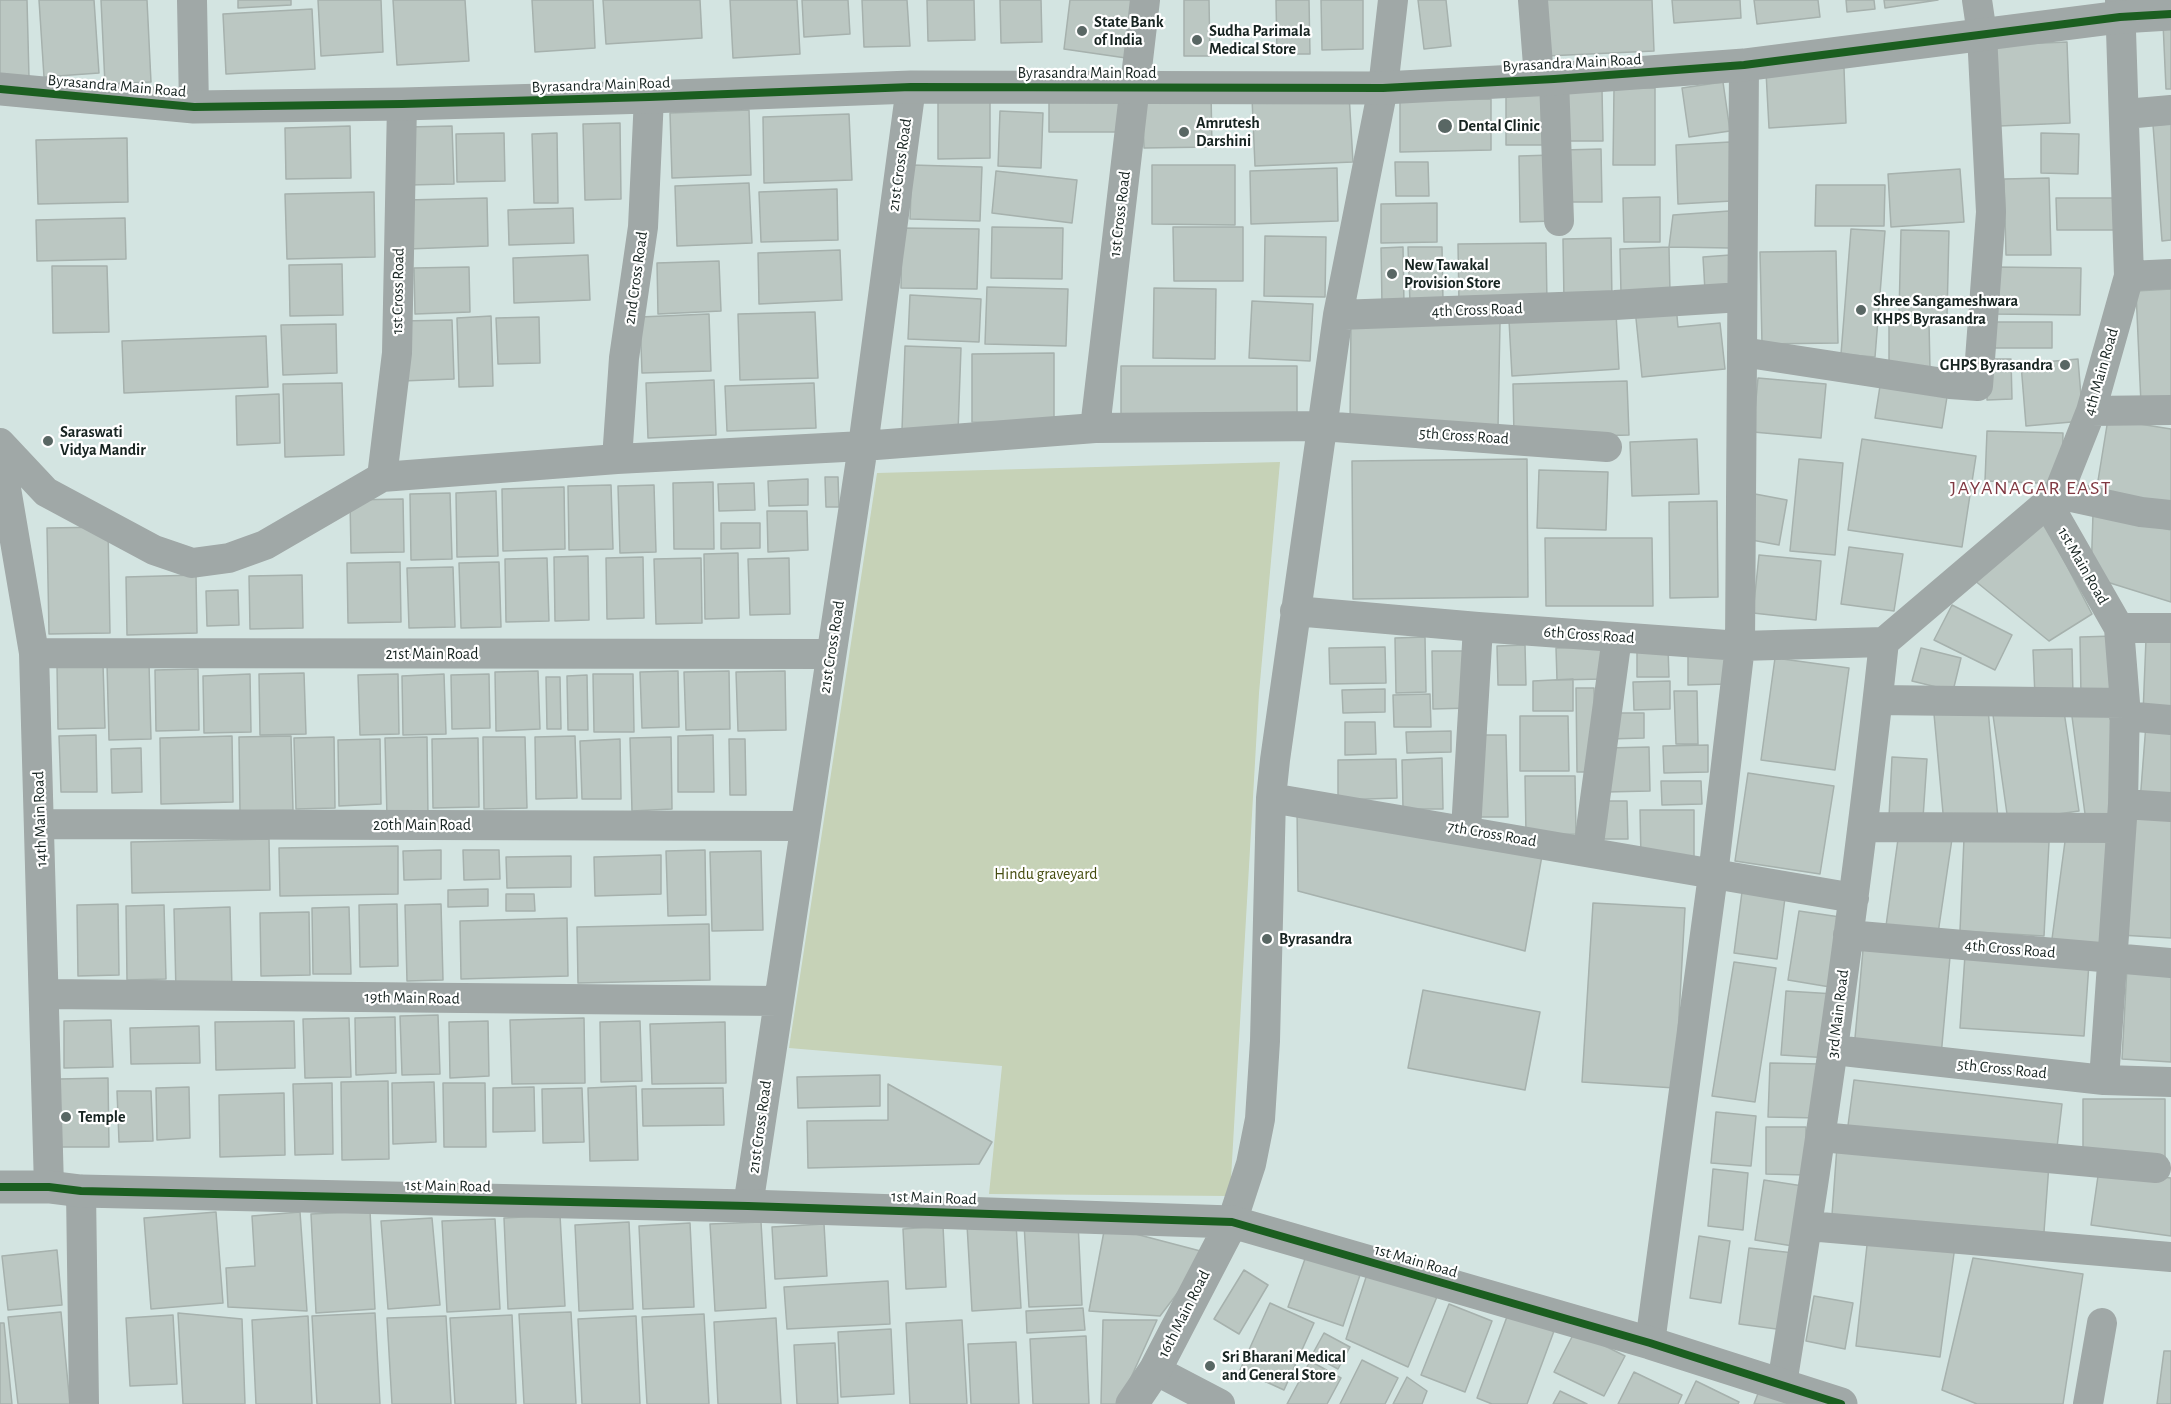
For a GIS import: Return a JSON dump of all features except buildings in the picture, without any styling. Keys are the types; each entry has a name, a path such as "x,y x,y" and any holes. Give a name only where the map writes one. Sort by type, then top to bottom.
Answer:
{"street":[{"path":"192,0 194,106"},
{"name":"1st Cross Road","path":"1095,429 1145,0"},
{"path":"1232,1222 1251,1164 1260,1119 1265,1041 1271,798 1294,611 1338,315 1383,88 1393,0"},
{"path":"1533,0 1546,78 1558,221"},
{"path":"1742,352 1950,384 1978,386 1990,212 1982,34 1977,0"},
{"name":"Byrasandra Main Road","path":"0,89 194,106 402,104 911,87 1383,88 1744,65 1982,34 2120,9 2171,14"},
{"name":"4th Main Road","path":"1884,642 2053,499 2091,411 2128,276 2125,114 2120,9"},
{"path":"1650,1343 1713,875 1740,646 1744,65"},
{"name":"21st Cross Road","path":"748,1206 863,446 911,87"},
{"name":"2nd Cross Road","path":"617,459 624,358 643,227 649,97"},
{"name":"1st Cross Road","path":"381,477 397,353 402,104"},
{"path":"2125,114 2171,110"},
{"path":"2128,276 2171,274"},
{"name":"4th Cross Road","path":"1338,315 1616,306 1743,297"},
{"path":"2091,411 2171,410"},
{"name":"5th Cross Road","path":"381,477 617,459 863,446 1095,429 1322,426 1607,447"},
{"path":"0,443 46,492 154,550 192,563 229,558 266,545 381,477"},
{"name":"14th Main Road","path":"0,453 34,653 45,994 84,1404"},
{"path":"2053,499 2171,515"},
{"name":"1st Main Road","path":"2053,499 2119,628"},
{"name":"6th Cross Road","path":"1294,611 1740,646 1884,642"},
{"path":"1466,830 1478,627"},
{"path":"2104,1080 2122,816 2124,710 2119,628 2171,628"},
{"path":"1588,851 1617,638"},
{"name":"3rd Main Road","path":"1782,1384 1834,1050 1864,826 1884,642"},
{"name":"21st Main Road","path":"34,653 831,654"},
{"path":"1878,700 2124,710 2171,720"},
{"name":"7th Cross Road","path":"1271,798 1854,898"},
{"path":"1864,826 2122,816 2171,807"},
{"name":"20th Main Road","path":"40,824 805,826"},
{"name":"4th Cross Road","path":"1848,935 2171,963"},
{"name":"19th Main Road","path":"45,994 778,1001"},
{"name":"5th Cross Road","path":"1834,1050 2104,1080 2171,1082"},
{"path":"1821,1137 2156,1168"},
{"name":"1st Main Road","path":"0,1187 748,1206 1232,1222 1650,1343 1841,1404"},
{"name":"16th Main Road","path":"1132,1404 1155,1370 1232,1222"},
{"path":"1808,1226 2171,1257"},
{"path":"2088,1404 2102,1323"},
{"path":"1155,1370 1220,1404"}],"green space":[{"name":"Hindu graveyard","path":"1280,462 1259,693 1230,1196 989,1194 1002,1066 789,1048 877,473"}],"cycle path":[{"path":"0,89 194,107 402,104 911,87 1383,88 1554,79 1744,65 2120,17 2171,14"},
{"path":"0,1187 49,1187 81,1191 748,1206 1232,1222 1650,1343 1841,1404"}],"place":[{"name":"State Bank of India","path":"1082,31"},
{"name":"Sudha Parimala Medical Store","path":"1197,40"},
{"name":"Dental Clinic","path":"1445,126"},
{"name":"Amrutesh Darshini","path":"1184,132"},
{"name":"New Tawakal Provision Store","path":"1392,274"},
{"name":"Shree Sangameshwara KHPS Byrasandra","path":"1861,310"},
{"name":"GHPS Byrasandra","path":"2065,365"},
{"name":"Saraswati Vidya Mandir","path":"48,441"},
{"name":"Byrasandra","path":"1267,939"},
{"name":"Temple","path":"66,1117"},
{"name":"Sri Bharani Medical and General Store","path":"1210,1366"}],"district":[{"name":"JAYANAGAR EAST","path":"2031,488"}]}
